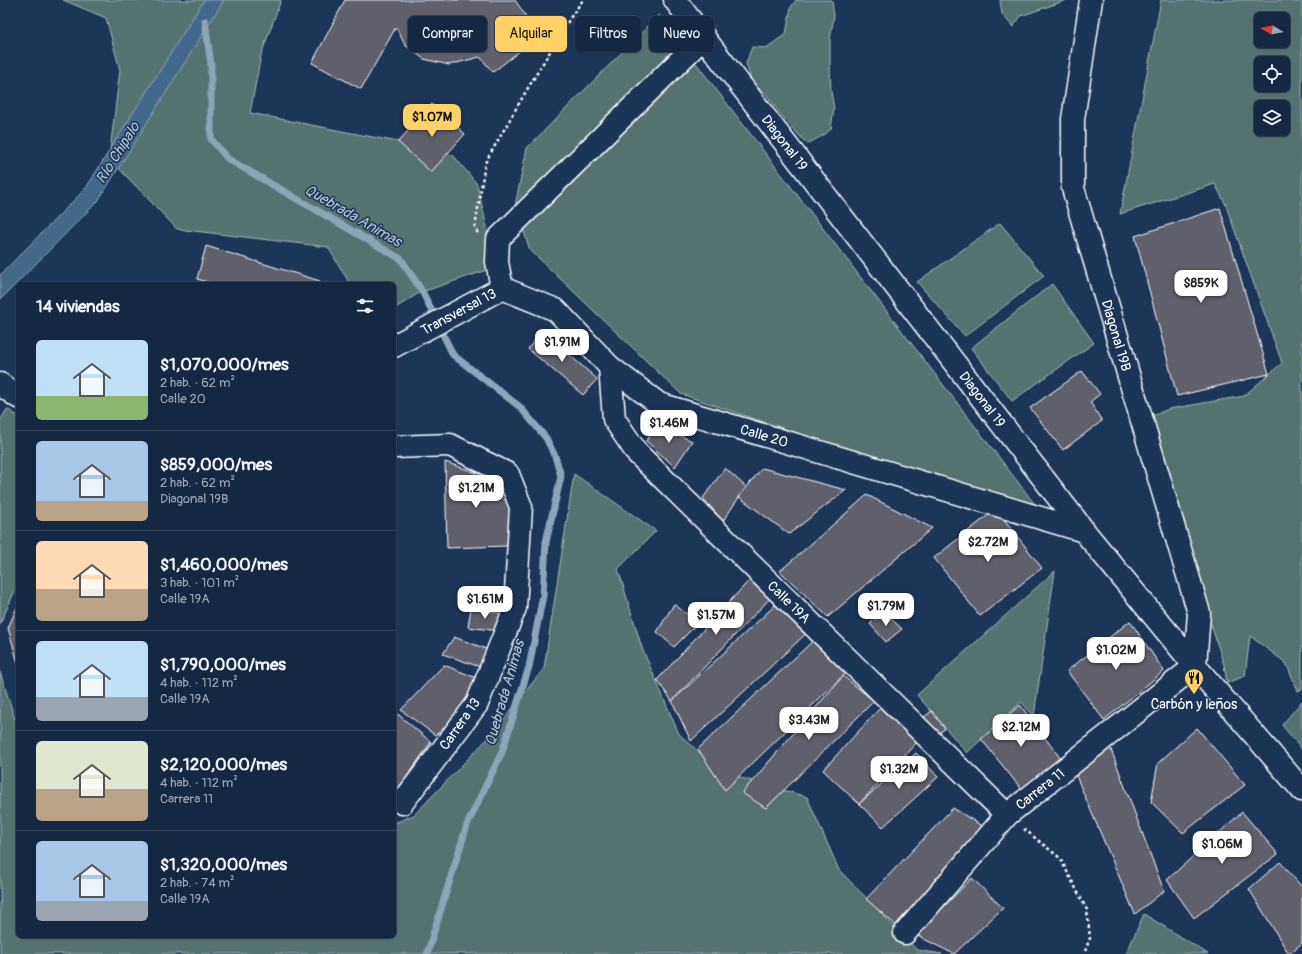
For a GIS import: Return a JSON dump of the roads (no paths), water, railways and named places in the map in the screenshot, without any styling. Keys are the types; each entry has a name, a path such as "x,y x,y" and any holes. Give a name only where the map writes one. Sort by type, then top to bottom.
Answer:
{"street":[{"name":"Diagonal 19","path":"675,0 688,16"},
{"name":"Diagonal 19B","path":"1091,0 1072,119 1073,188 1199,613 1194,666"},
{"name":"Diagonal 19","path":"714,50 1084,532 1194,666 1302,790"},
{"path":"502,288 497,262 498,239 689,52"},
{"name":"Calle 20","path":"502,288 556,310 610,367 658,404 1084,532"},
{"name":"Transversal 13","path":"396,345 502,288"},
{"name":"Calle 19A","path":"610,367 614,419 637,453 1007,815"},
{"path":"0,384 16,396"},
{"name":"Carrera 13","path":"396,447 450,445 508,474 521,507 515,608 478,704 402,803"},
{"name":"Carrera 11","path":"905,933 1007,815 1194,666"}],"water":[{"name":"Río Chipalo","path":"204,0 224,0 98,201 18,282 16,282 16,284 0,300 0,275 86,188"}],"waterway":[{"name":"Quebrada Animas","path":"205,21 211,65 211,139 228,159 401,259 423,293 453,355 520,407 546,438 555,456 561,476 546,542 543,595 529,667 502,752 467,825 427,954"}],"place":[{"name":"Carbón y leños","path":"1194,695"}]}
